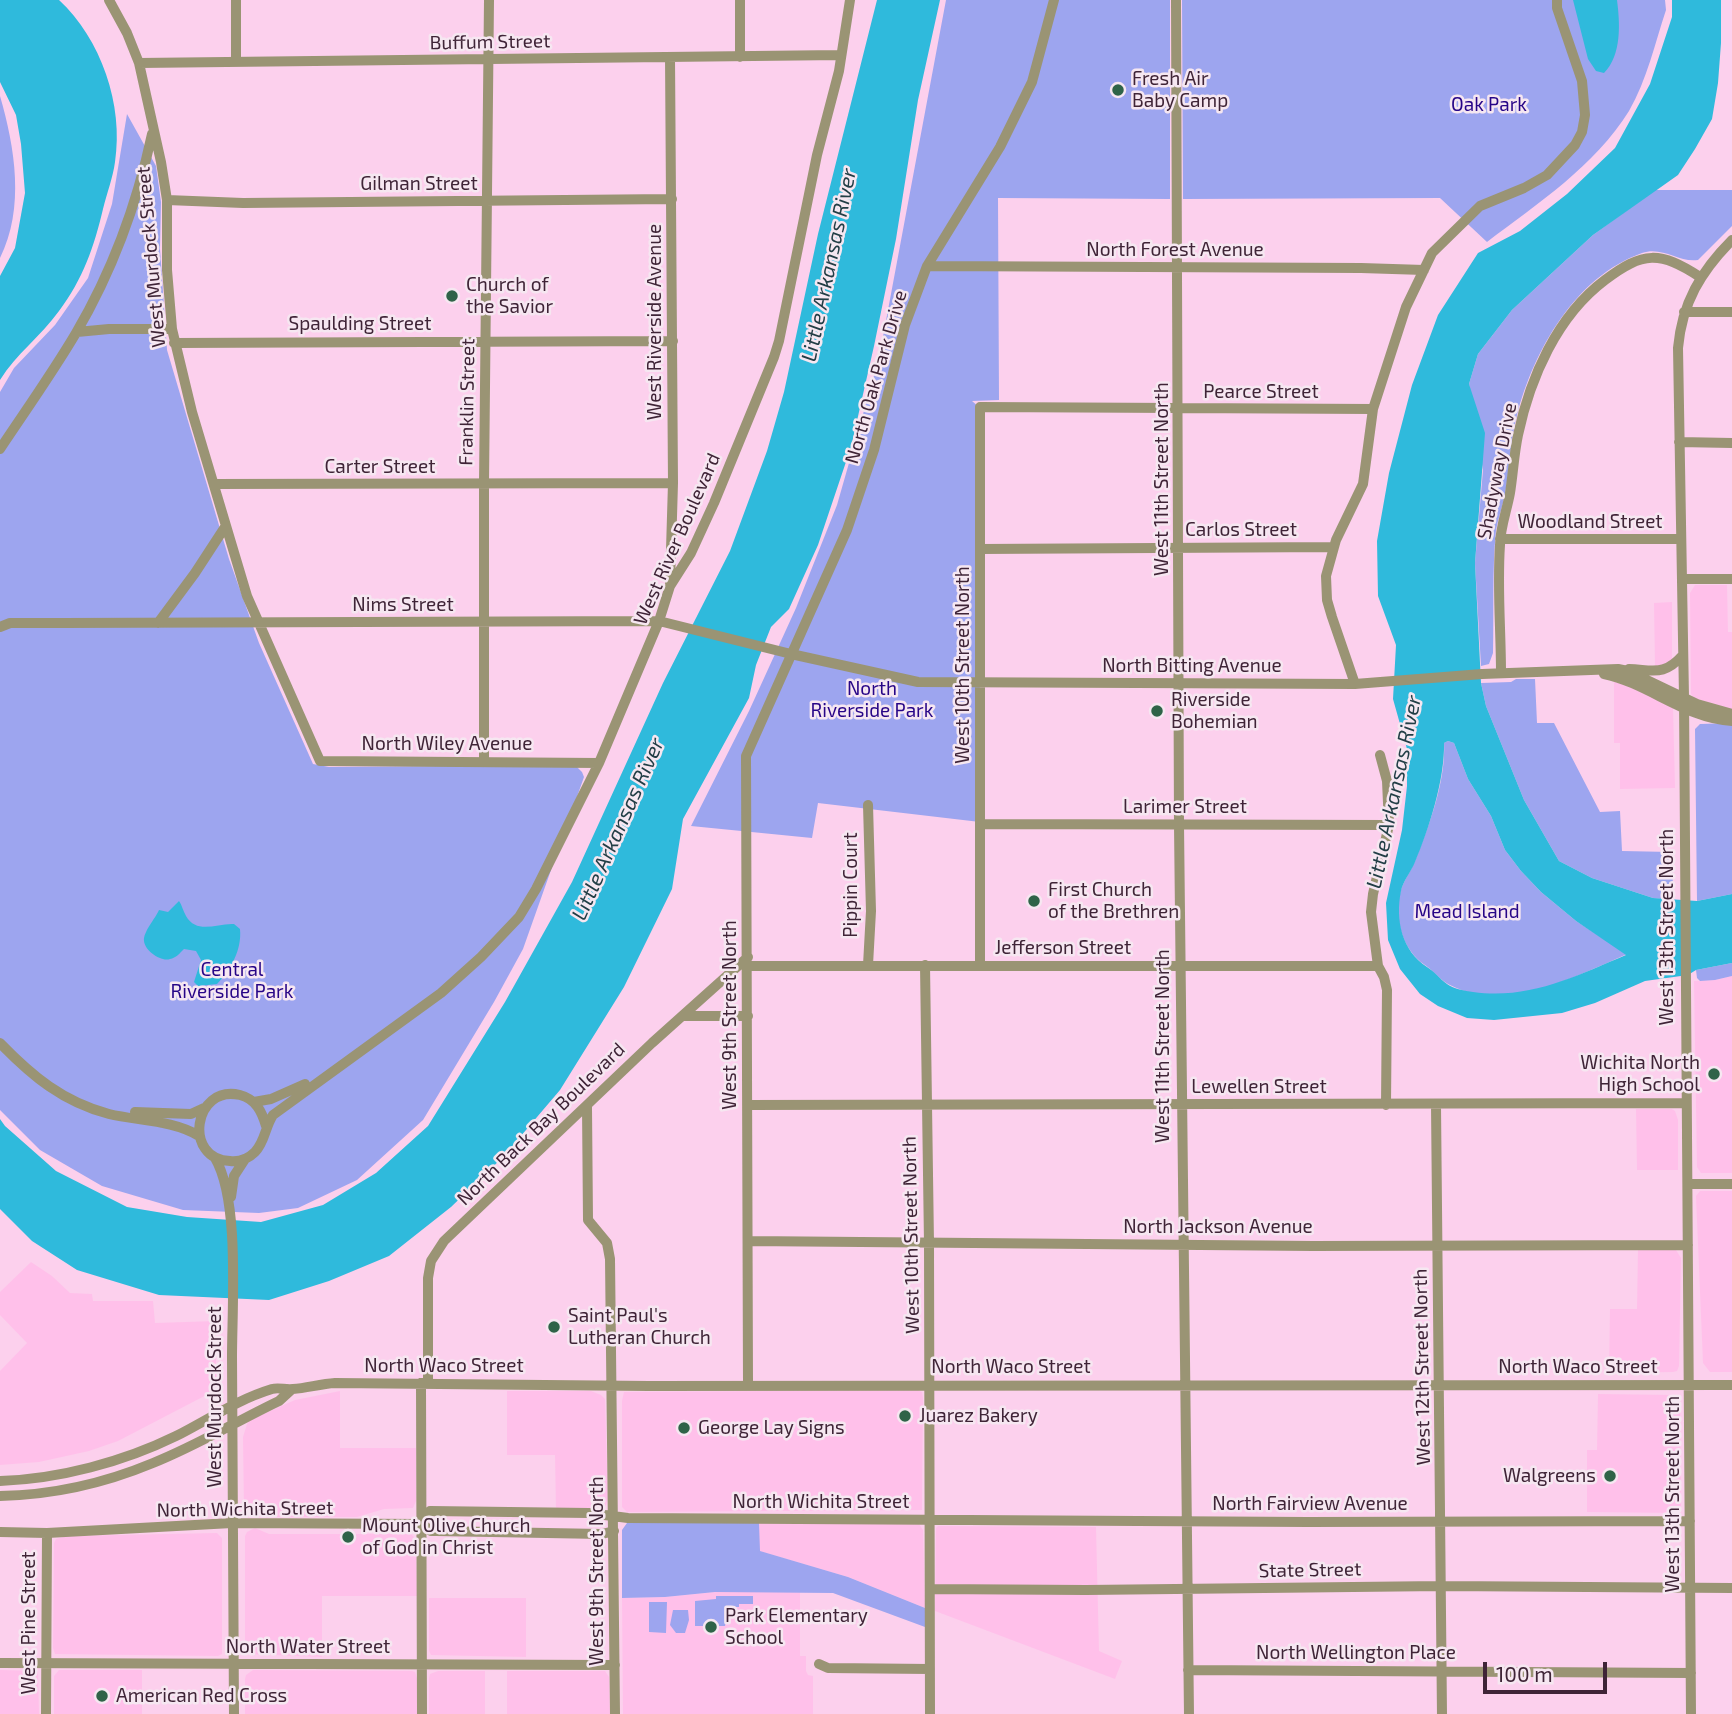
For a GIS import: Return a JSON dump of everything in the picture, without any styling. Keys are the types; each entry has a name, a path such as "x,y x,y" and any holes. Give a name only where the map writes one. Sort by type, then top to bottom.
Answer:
{"street":[{"name":"West Murdock Street","path":"109,0 127,33 139,64 153,127 167,200 167,271 174,343 225,527 257,622 320,761"},
{"path":"236,0 236,62"},
{"name":"Franklin Street","path":"484,762 489,0"},
{"path":"740,0 740,57"},
{"name":"West River Boulevard","path":"266,1126 273,1115 441,993 481,957 519,917 536,889 599,763 659,621 670,586 691,553 714,503 779,341 817,155 841,55 850,0"},
{"name":"North Oak Park Drive","path":"791,654 847,530 859,497 874,450 905,325 927,266 1000,147 1032,82 1054,0"},
{"name":"West 11th Street North","path":"1176,0 1181,1105 1189,1714"},
{"path":"1355,684 1332,617 1326,576 1334,547 1363,484 1373,409 1406,307 1432,253 1463,221 1480,206 1524,188 1547,175 1575,145 1582,132 1585,99 1582,81 1557,8 1557,0"},
{"name":"Buffum Street","path":"139,64 841,55"},
{"name":"West Riverside Avenue","path":"670,57 673,483 670,586"},
{"path":"0,449 77,332 114,258 143,176 153,127"},
{"name":"Gilman Street","path":"167,200 243,203 672,199"},
{"name":"West 13th Street North","path":"1691,1714 1684,701 1678,348 1684,312 1700,277 1732,240"},
{"name":"Shadyway Drive","path":"1501,673 1500,539 1518,435 1542,360 1576,306 1612,274 1636,261 1651,257 1672,260 1700,277"},
{"name":"North Forest Avenue","path":"927,266 1361,268 1424,271"},
{"path":"1684,312 1732,312"},
{"path":"77,332 109,329 172,330"},
{"name":"Spaulding Street","path":"174,343 673,341"},
{"name":"Pearce Street","path":"980,407 1373,409"},
{"name":"West 10th Street North","path":"980,407 981,965"},
{"path":"1679,442 1732,443"},
{"name":"Carter Street","path":"214,484 673,483"},
{"path":"158,623 225,527"},
{"name":"Woodland Street","path":"1500,539 1681,539"},
{"name":"Carlos Street","path":"980,548 1334,547"},
{"path":"1682,579 1732,579"},
{"name":"Nims Street","path":"3,623 659,621 791,654"},
{"name":"North Bitting Avenue","path":"791,654 918,682 1355,684 1482,674 1618,669 1628,671 1684,701"},
{"name":"West 9th Street North","path":"748,1385 746,756 791,654"},
{"path":"1618,669 1667,670 1683,655"},
{"name":"North Bitting Avenue","path":"1595,671 1684,701"},
{"path":"1684,701 1732,714"},
{"path":"1684,701 1718,720"},
{"path":"1684,735 1696,721 1732,721"},
{"path":"1380,755 1387,781 1389,825 1371,912 1378,966 1387,990 1385,1105"},
{"name":"North Wiley Avenue","path":"320,761 599,763"},
{"name":"Pippin Court","path":"868,804 871,911 868,965"},
{"name":"Larimer Street","path":"981,824 1389,825"},
{"name":"Jefferson Street","path":"748,961 868,965 1378,966"},
{"name":"North Back Bay Boulevard","path":"424,1383 428,1278 430,1263 438,1249 682,1016 748,961"},
{"name":"West 10th Street North","path":"925,965 929,1243 930,1714"},
{"path":"682,1016 748,1016"},
{"path":"0,1044 33,1076 81,1105 110,1114 179,1127 199,1136 198,1122 204,1108"},
{"name":"West River Boulevard","path":"254,1102 287,1094 330,1072"},
{"path":"81,1105 164,1115 191,1114 222,1095 233,1094 254,1102 262,1113 266,1126"},
{"name":"Lewellen Street","path":"748,1105 1685,1103"},
{"name":"West 12th Street North","path":"1436,1105 1442,1714"},
{"name":"West 9th Street North","path":"587,1107 588,1220 607,1243 610,1259 615,1714"},
{"name":"West Murdock Street","path":"234,1714 233,1315 230,1206 234,1176 245,1159 260,1146 266,1126"},
{"name":"West Murdock Street","path":"199,1136 222,1169 230,1206"},
{"path":"215,1158 225,1161 245,1159"},
{"path":"1688,1184 1732,1184"},
{"name":"North Jackson Avenue","path":"748,1241 1183,1245 1688,1245"},
{"name":"North Waco Street","path":"0,1481 35,1479 71,1471 147,1448 175,1436 233,1403 276,1388 291,1390 335,1383 1732,1385"},
{"path":"422,1714 424,1383"},
{"name":"North Waco Street","path":"0,1496 49,1492 123,1475 155,1463 279,1401 291,1390"},
{"name":"North Wichita Street","path":"422,1522 430,1511 589,1513 614,1518 930,1520"},
{"name":"North Fairview Avenue","path":"930,1520 1690,1521"},
{"name":"North Wichita Street","path":"0,1532 47,1533 232,1523 422,1522 431,1531 602,1534 614,1531"},
{"name":"West Pine Street","path":"46,1714 47,1533"},
{"name":"State Street","path":"930,1589 1187,1590 1441,1586 1691,1588"},
{"path":"1691,1588 1732,1588"},
{"name":"North Water Street","path":"0,1663 615,1665"},
{"path":"819,1664 828,1668 930,1669"},
{"name":"North Wellington Place","path":"1188,1670 1691,1673"}],"shaded area":[{"path":"1695,585 1727,585 1728,632 1732,632 1732,710 1694,698 1691,694 1690,593"},
{"path":"1672,602 1672,660 1670,664 1655,666 1654,603"},
{"path":"1614,681 1673,707 1675,788 1620,789 1620,743 1614,743"},
{"name":"Wichita North High School","path":"1732,976 1732,1173 1701,1173 1697,1167 1694,981"},
{"path":"1636,1109 1675,1111 1678,1120 1678,1170 1637,1170"},
{"path":"1700,1191 1732,1191 1732,1372 1710,1372 1703,1363 1696,1196"},
{"path":"1638,1248 1676,1250 1681,1258 1677,1371 1609,1373 1610,1309 1637,1309"},
{"path":"31,1262 52,1276 70,1293 92,1294 93,1301 153,1301 155,1323 216,1321 216,1390 118,1441 89,1451 39,1462 0,1465 0,1371 27,1343 0,1315 0,1292"},
{"path":"340,1391 340,1448 416,1448 416,1501 413,1508 384,1509 357,1517 250,1517 244,1509 243,1437 247,1424 250,1420 295,1400"},
{"path":"507,1391 591,1391 605,1399 608,1499 602,1511 556,1510 555,1455 507,1455"},
{"path":"624,1392 922,1392 923,1398 922,1510 627,1512 622,1507"},
{"path":"1598,1394 1673,1395 1677,1398 1680,1411 1681,1510 1678,1513 1587,1512 1587,1450 1597,1450"},
{"path":"759,1523 919,1524 923,1530 925,1608 848,1577 759,1551"},
{"path":"938,1526 1096,1527 1099,1651 1122,1661 1115,1679 935,1611"},
{"path":"255,1528 269,1534 411,1534 416,1539 417,1596 322,1596 322,1657 249,1654 245,1647 245,1536"},
{"path":"217,1533 222,1538 222,1654 55,1654 56,1539 67,1536"},
{"name":"Park Elementary School","path":"715,1592 800,1592 800,1656 806,1656 806,1671 813,1676 813,1714 623,1714 622,1598"},
{"path":"429,1598 526,1598 526,1657 431,1655"},
{"path":"0,1670 38,1671 39,1714 0,1714"},
{"path":"59,1670 142,1670 142,1714 54,1714 54,1676"},
{"path":"253,1670 412,1671 418,1681 418,1714 245,1714 245,1679"},
{"path":"438,1671 485,1671 485,1714 429,1714 429,1678 430,1674"},
{"path":"507,1671 605,1671 609,1677 610,1714 507,1714"}],"green space":[{"name":"North Riverside Park","path":"946,0 1170,0 1170,199 998,198 999,400 972,401 979,407 980,822 818,803 812,838 691,826 749,711 796,608 837,505 879,358"},
{"name":"Oak Park","path":"1182,0 1665,0 1666,10 1641,87 1615,131 1564,183 1487,242 1440,198 1183,199"},
{"path":"0,96 10,136 15,198 8,239 0,258"},
{"name":"Central Riverside Park","path":"127,114 156,166 161,202 160,249 167,350 229,559 259,643 313,764 329,767 575,765 584,777 523,949 423,1120 357,1180 298,1208 259,1213 183,1210 102,1186 40,1150 0,1110 0,392 14,368 55,325 88,278 112,204"},
{"path":"1655,190 1732,190 1732,226 1698,260 1650,251 1618,264 1577,298 1546,342 1525,390 1515,425 1505,494 1496,530 1493,653 1489,664 1481,666 1475,563 1483,470 1469,384 1478,354 1512,310 1593,235"},
{"path":"1516,679 1535,679 1537,723 1554,723 1600,812 1620,811 1622,851 1671,852 1674,900 1653,898 1592,878 1559,861 1524,800 1486,706 1481,683 1511,682"},
{"path":"1732,723 1732,894 1697,901 1695,729 1700,724"},
{"name":"Mead Island","path":"1444,743 1454,743 1468,779 1491,816 1505,850 1521,871 1576,921 1627,954 1540,989 1494,995 1471,993 1450,985 1410,951 1401,932 1399,900 1402,886 1415,861 1431,818 1442,773"},
{"path":"1732,963 1732,976 1700,981 1697,978 1696,970"},
{"path":"627,1523 759,1523 760,1551 848,1577 925,1608 925,1627 833,1593 715,1592 622,1598 622,1530"},
{"path":"716,1596 753,1596 753,1604 731,1607 731,1616 727,1616 725,1626 695,1626 695,1601 716,1599"},
{"path":"649,1602 667,1602 666,1633 649,1632"},
{"path":"673,1610 688,1610 689,1620 685,1633 676,1633 670,1625"}],"water":[{"path":"0,0 59,0 74,16 98,53 106,74 116,118 117,140 115,162 96,236 81,275 59,311 0,380 0,276 15,248 25,193 16,115 0,82"},
{"name":"Little Arkansas River","path":"877,0 940,0 918,100 896,239 851,447 818,545 789,609 771,627 756,665 749,698 683,819 672,889 624,987 560,1090 503,1157 451,1207 389,1256 329,1281 269,1300 159,1295 77,1270 32,1241 0,1209 0,1119 56,1171 127,1207 187,1217 261,1222 323,1205 376,1173 428,1126 505,1002 572,882 663,683 730,551 767,451 784,392 818,234"},
{"path":"1573,0 1617,0 1617,48 1604,73 1596,71 1588,59"},
{"path":"1672,0 1721,0 1718,83 1712,119 1678,175 1593,235 1512,310 1478,354 1469,384 1485,433 1475,563 1481,683 1486,706 1524,800 1559,861 1592,878 1653,898 1697,901 1732,894 1732,963 1696,970 1688,975 1645,981 1595,1003 1562,1013 1494,1020 1467,1018 1438,1006 1420,994 1400,969 1388,940 1386,903 1402,830 1407,786 1407,749 1393,699 1396,645 1378,596 1377,541 1389,473 1412,385 1438,315 1478,253 1520,231 1567,194 1615,148 1650,84 1672,17","holes":["1444,743 1454,743 1468,779 1491,816 1505,850 1521,871 1576,921 1626,955 1552,984 1514,993 1494,994 1450,986 1418,960 1402,934 1399,902 1403,884 1415,862 1431,819 1442,772"]},
{"path":"179,901 186,916 196,925 208,927 234,924 240,929 234,959 217,984 198,986 194,982 201,960 196,951 184,949 174,958 162,959 145,945 145,934 159,910 168,912"}],"place":[{"name":"Fresh Air Baby Camp","path":"1118,90"},
{"name":"Church of the Savior","path":"452,296"},
{"name":"Riverside Bohemian","path":"1157,711"},
{"name":"First Church of the Brethren","path":"1034,901"},
{"name":"Wichita North High School","path":"1714,1074"},
{"name":"Saint Paul's Lutheran Church","path":"554,1327"},
{"name":"Juarez Bakery","path":"905,1416"},
{"name":"George Lay Signs","path":"684,1428"},
{"name":"Walgreens","path":"1610,1476"},
{"name":"Mount Olive Church of God in Christ","path":"348,1537"},
{"name":"Park Elementary School","path":"711,1627"},
{"name":"American Red Cross","path":"102,1696"}]}
